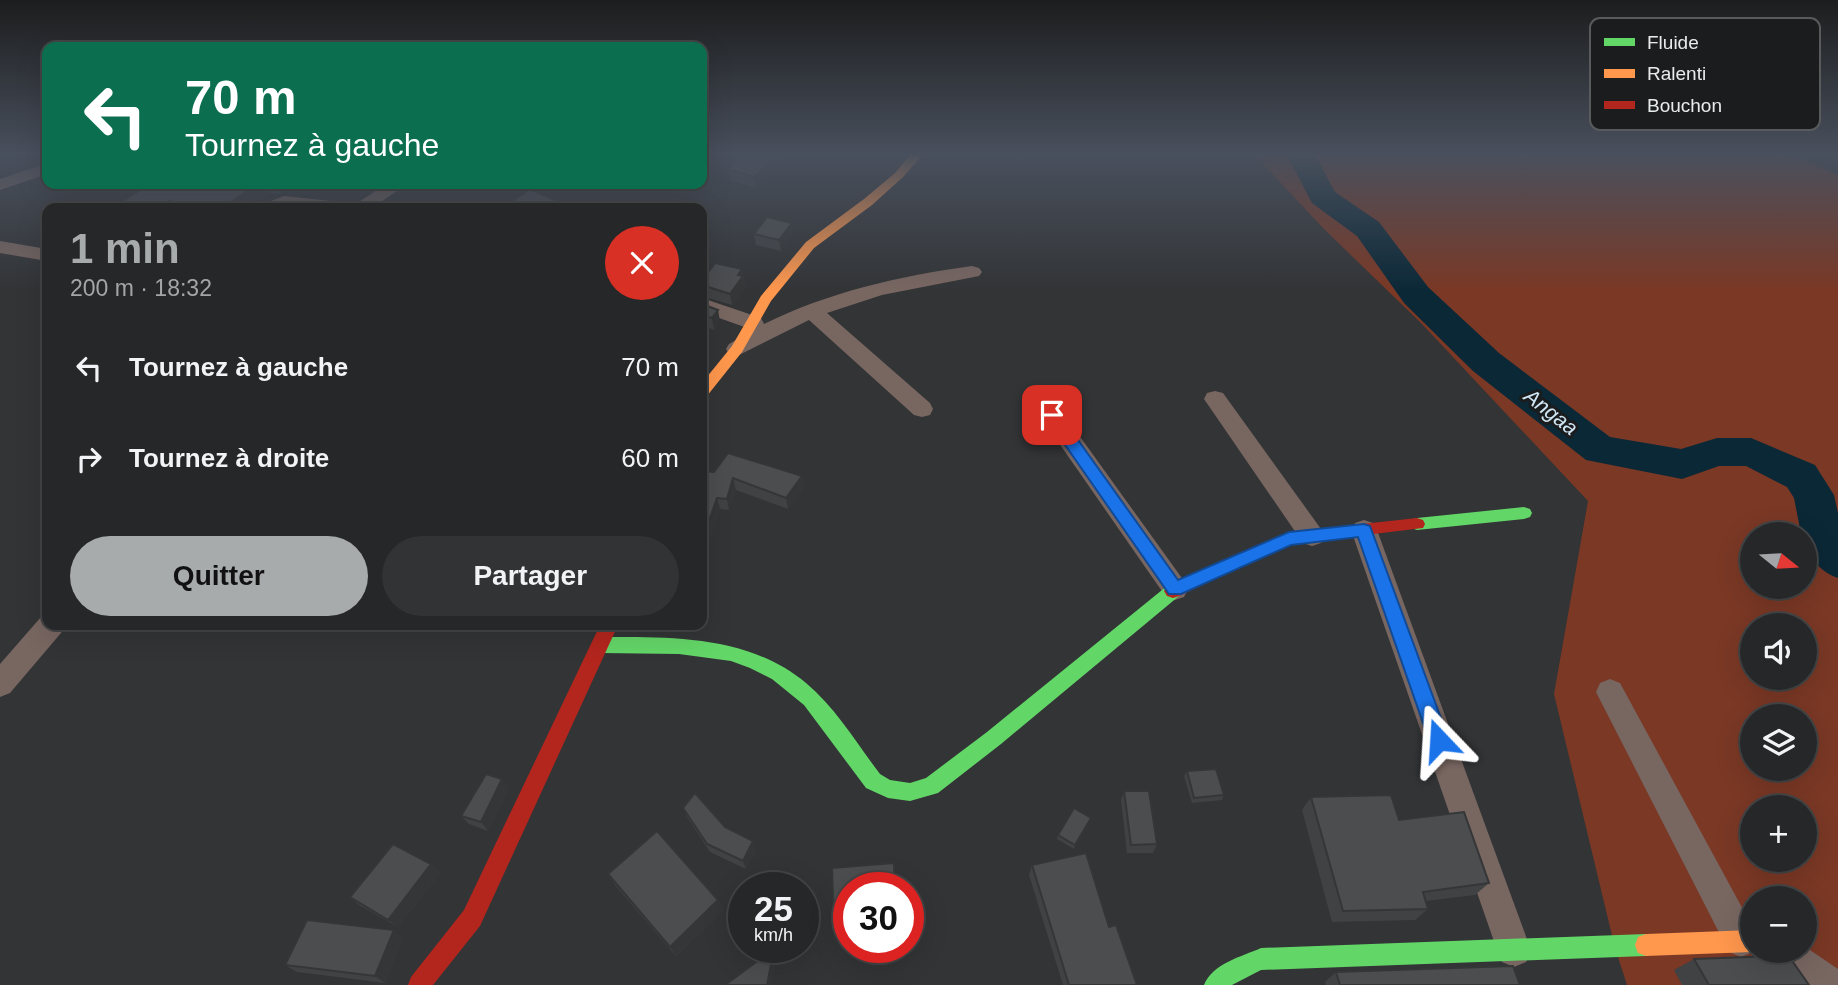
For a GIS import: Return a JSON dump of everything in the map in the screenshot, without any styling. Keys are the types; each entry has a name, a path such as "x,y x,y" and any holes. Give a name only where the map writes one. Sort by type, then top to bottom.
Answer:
{"street":[{"path":"707,386 737,349 766,299 810,245 872,199"},
{"path":"0,247 42,254"},
{"path":"737,349 772,326 864,292 910,280 972,272"},
{"path":"707,307 754,323"},
{"path":"811,310 922,410"},
{"path":"1037,394 1175,589"},
{"path":"1215,399 1312,536"},
{"path":"601,645 653,645 705,650 744,657 778,671 800,689 873,781 888,789 910,792 931,786 994,738 1175,589 1289,538 1524,513"},
{"path":"1364,530 1514,950"},
{"path":"0,684 47,630"},
{"path":"419,985 472,918 607,630"},
{"path":"1610,692 1740,929"},
{"path":"1216,985 1218,980 1242,966 1261,959 1740,940"},
{"path":"1802,963 1831,985"}],"shaded area":[{"path":"1296,199 1838,199 1838,985 1627,985 1615,948 1554,694 1588,501 1422,324"}],"building":[{"path":"126,199 236,199 230,203 120,203"},
{"path":"515,199 553,199 562,203 509,203"},
{"path":"767,217 792,223 779,240 754,234"},
{"path":"715,263 742,269 738,275 743,276 730,294 707,287 707,274"},
{"path":"707,306 718,310 712,318 707,316"},
{"path":"728,453 802,476 786,498 733,478 727,499 717,498 707,527 707,471 714,472"},
{"path":"1216,769 1224,795 1194,798 1187,771"},
{"path":"486,774 502,779 481,822 461,816"},
{"path":"1124,791 1149,791 1157,844 1131,845"},
{"path":"695,793 725,827 753,841 743,861 707,844 683,808"},
{"path":"1391,795 1399,820 1464,812 1489,883 1423,892 1428,909 1343,911 1311,797"},
{"path":"1074,808 1091,818 1075,845 1058,835"},
{"path":"657,831 718,900 670,947 608,874"},
{"path":"393,844 431,864 388,920 350,897"},
{"path":"1086,853 1109,927 1116,925 1137,985 1069,985 1032,865"},
{"path":"894,863 894,872 833,872 833,903 832,868"},
{"path":"307,920 394,930 375,976 285,965"},
{"path":"1740,957 1740,963 1794,963 1809,985 1709,985 1694,959"},
{"path":"755,963 771,963 767,985 725,985"},
{"path":"1513,966 1520,985 1340,985 1336,972"}],"waterway":[{"name":"Angaa","path":"1326,199 1368,229 1416,295 1486,362 1600,450 1682,464 1717,452 1751,452 1801,476 1814,495 1822,536 1838,561"}],"traffic: fast":[{"path":"1417,524 1524,513"},
{"path":"601,645 679,646 756,661 779,673 810,699 873,781 888,789 910,792 931,786 994,738 1173,591"},
{"path":"1215,985 1230,972 1261,959 1646,945"}],"traffic: slow":[{"path":"707,386 737,349 766,299 810,245 871,199"},
{"path":"1646,945 1740,941"}],"traffic: jam":[{"path":"1173,591 1289,538 1417,524"},
{"path":"419,985 472,918 607,630"}],"route":[{"path":"1052,415 1175,589 1289,538 1364,530 1439,740"}]}
